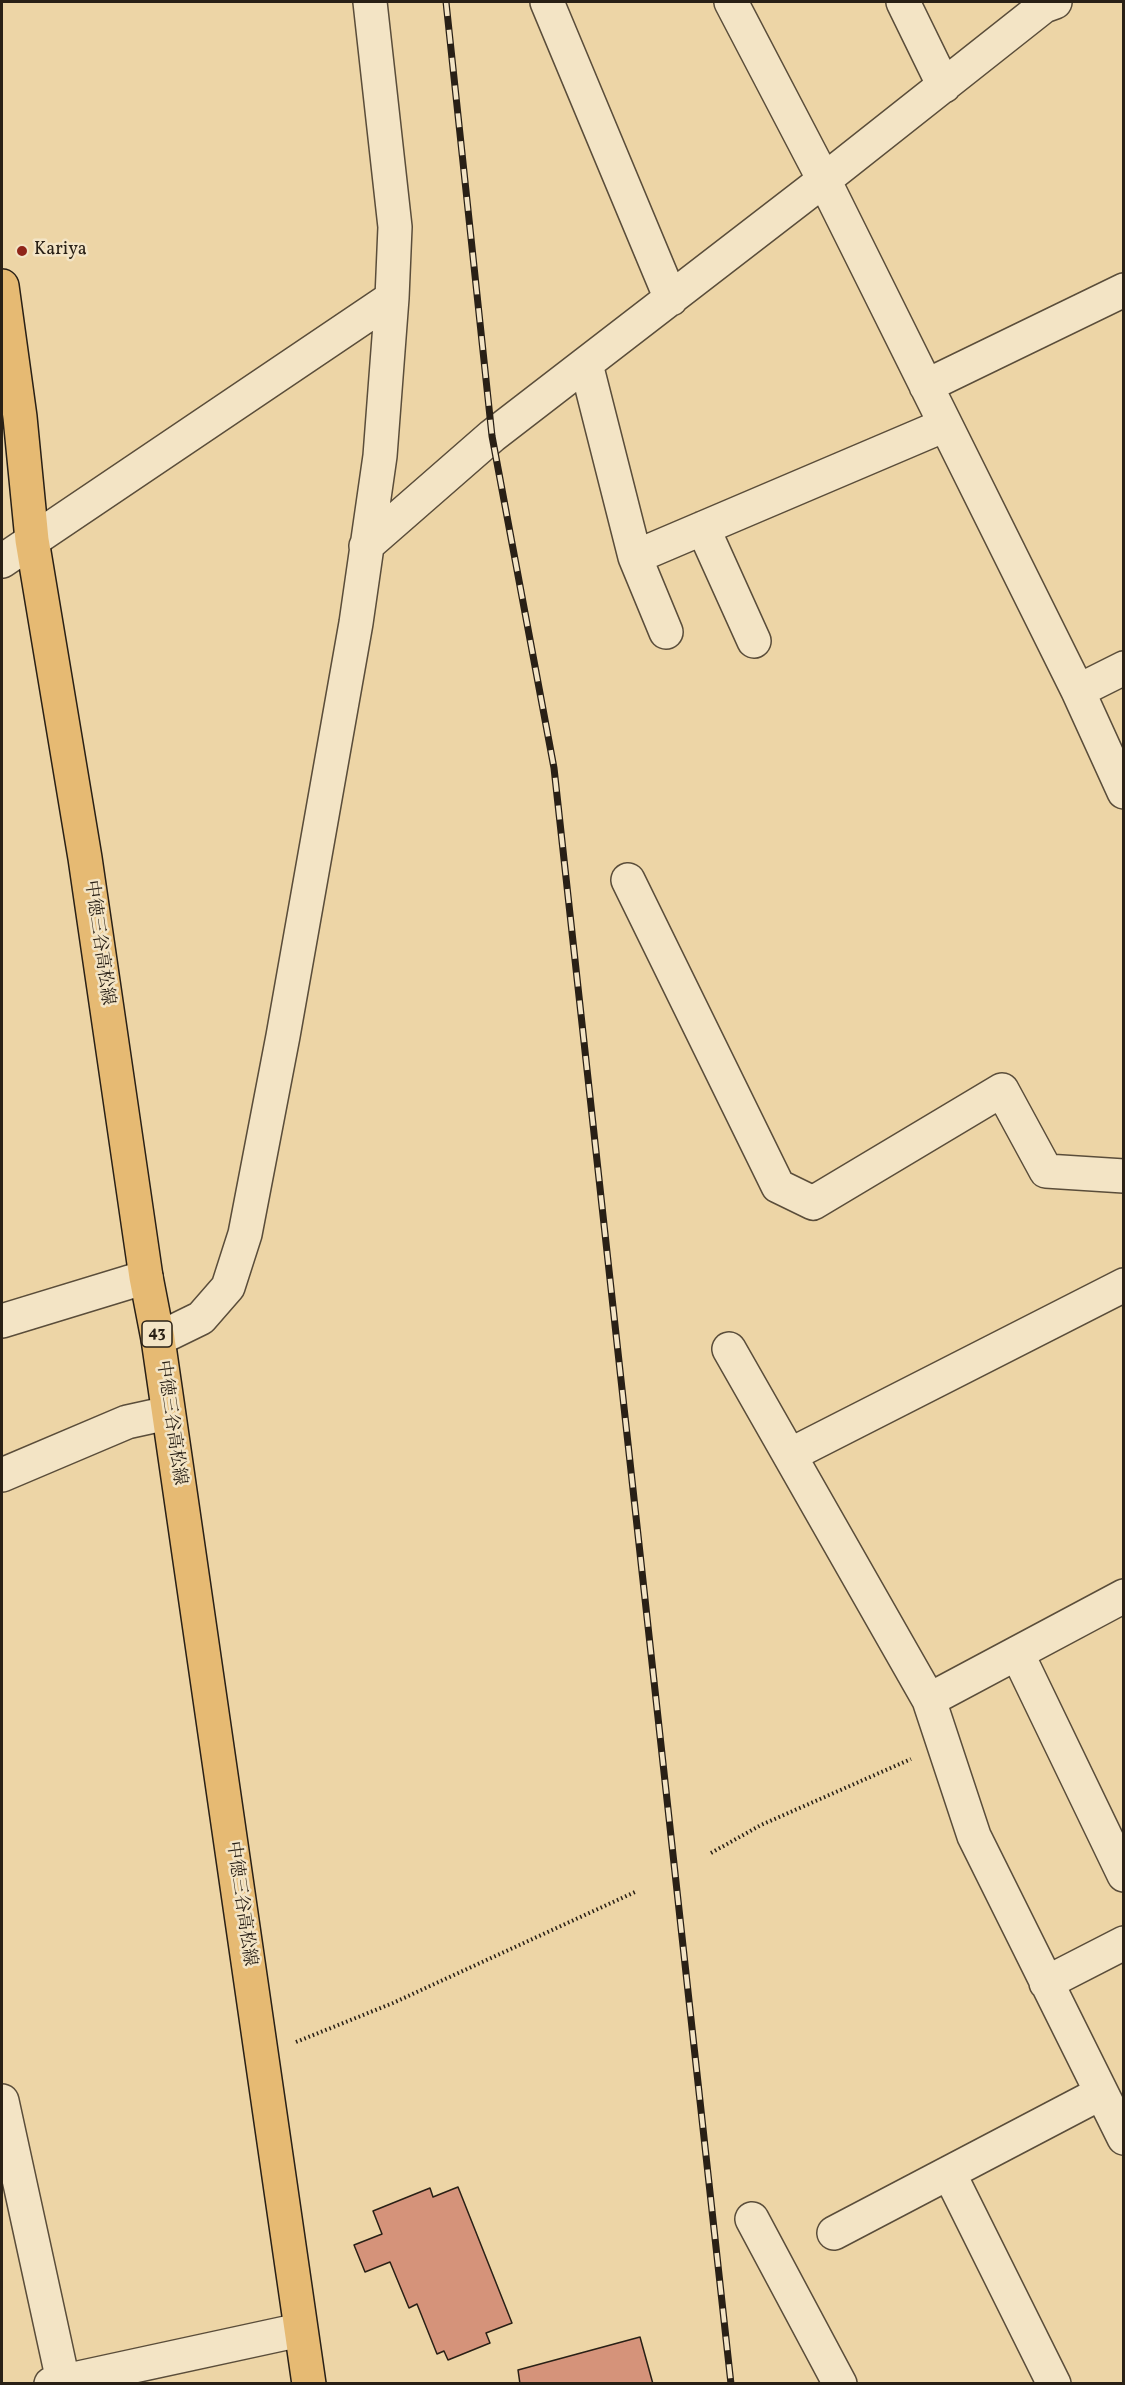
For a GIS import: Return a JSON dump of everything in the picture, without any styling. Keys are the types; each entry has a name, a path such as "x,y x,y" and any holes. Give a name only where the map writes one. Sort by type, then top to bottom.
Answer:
{"main road":[{"name":"中徳三谷高松線","path":"2,286 20,417 32,540 85,858 146,1277 158,1339 214,1713 309,2384"}],"street":[{"path":"158,1339 201,1318 228,1287 245,1234 283,1036 356,623 380,456 395,227 370,2"},
{"path":"547,2 671,299"},
{"path":"730,2 824,180 1078,691 1124,792"},
{"path":"903,2 944,86"},
{"path":"366,546 492,436 824,180 1044,6 1055,2"},
{"path":"926,386 1124,290"},
{"path":"2,561 392,298"},
{"path":"586,364 635,557 666,632"},
{"path":"635,557 945,425"},
{"path":"703,528 754,641"},
{"path":"1078,691 1124,668"},
{"path":"628,880 778,1186 813,1203 1002,1090 1046,1171 1124,1176"},
{"path":"2,1321 146,1277"},
{"path":"790,1455 1124,1285"},
{"path":"729,1348 928,1700 974,1836 1124,2138"},
{"path":"2,1475 127,1422 168,1413"},
{"path":"928,1700 1124,1596"},
{"path":"1017,1653 1124,1875"},
{"path":"1046,1983 1124,1943"},
{"path":"834,2234 1101,2093"},
{"path":"2,2101 57,2382 300,2330"},
{"path":"949,2173 1054,2384"},
{"path":"752,2219 840,2384"}],"path":[{"path":"711,1853 761,1825 942,1745"},
{"path":"262,2055 393,2004 635,1892"}],"building":[{"path":"458,2187 512,2323 486,2333 490,2343 448,2360 444,2351 437,2354 417,2304 409,2308 390,2262 365,2272 354,2245 382,2234 373,2211 430,2188 433,2197"},
{"path":"640,2337 653,2384 520,2384 518,2370"}],"railway":[{"path":"446,2 492,436 554,768 731,2384"}],"place":[{"name":"Kariya","path":"22,251"}]}
